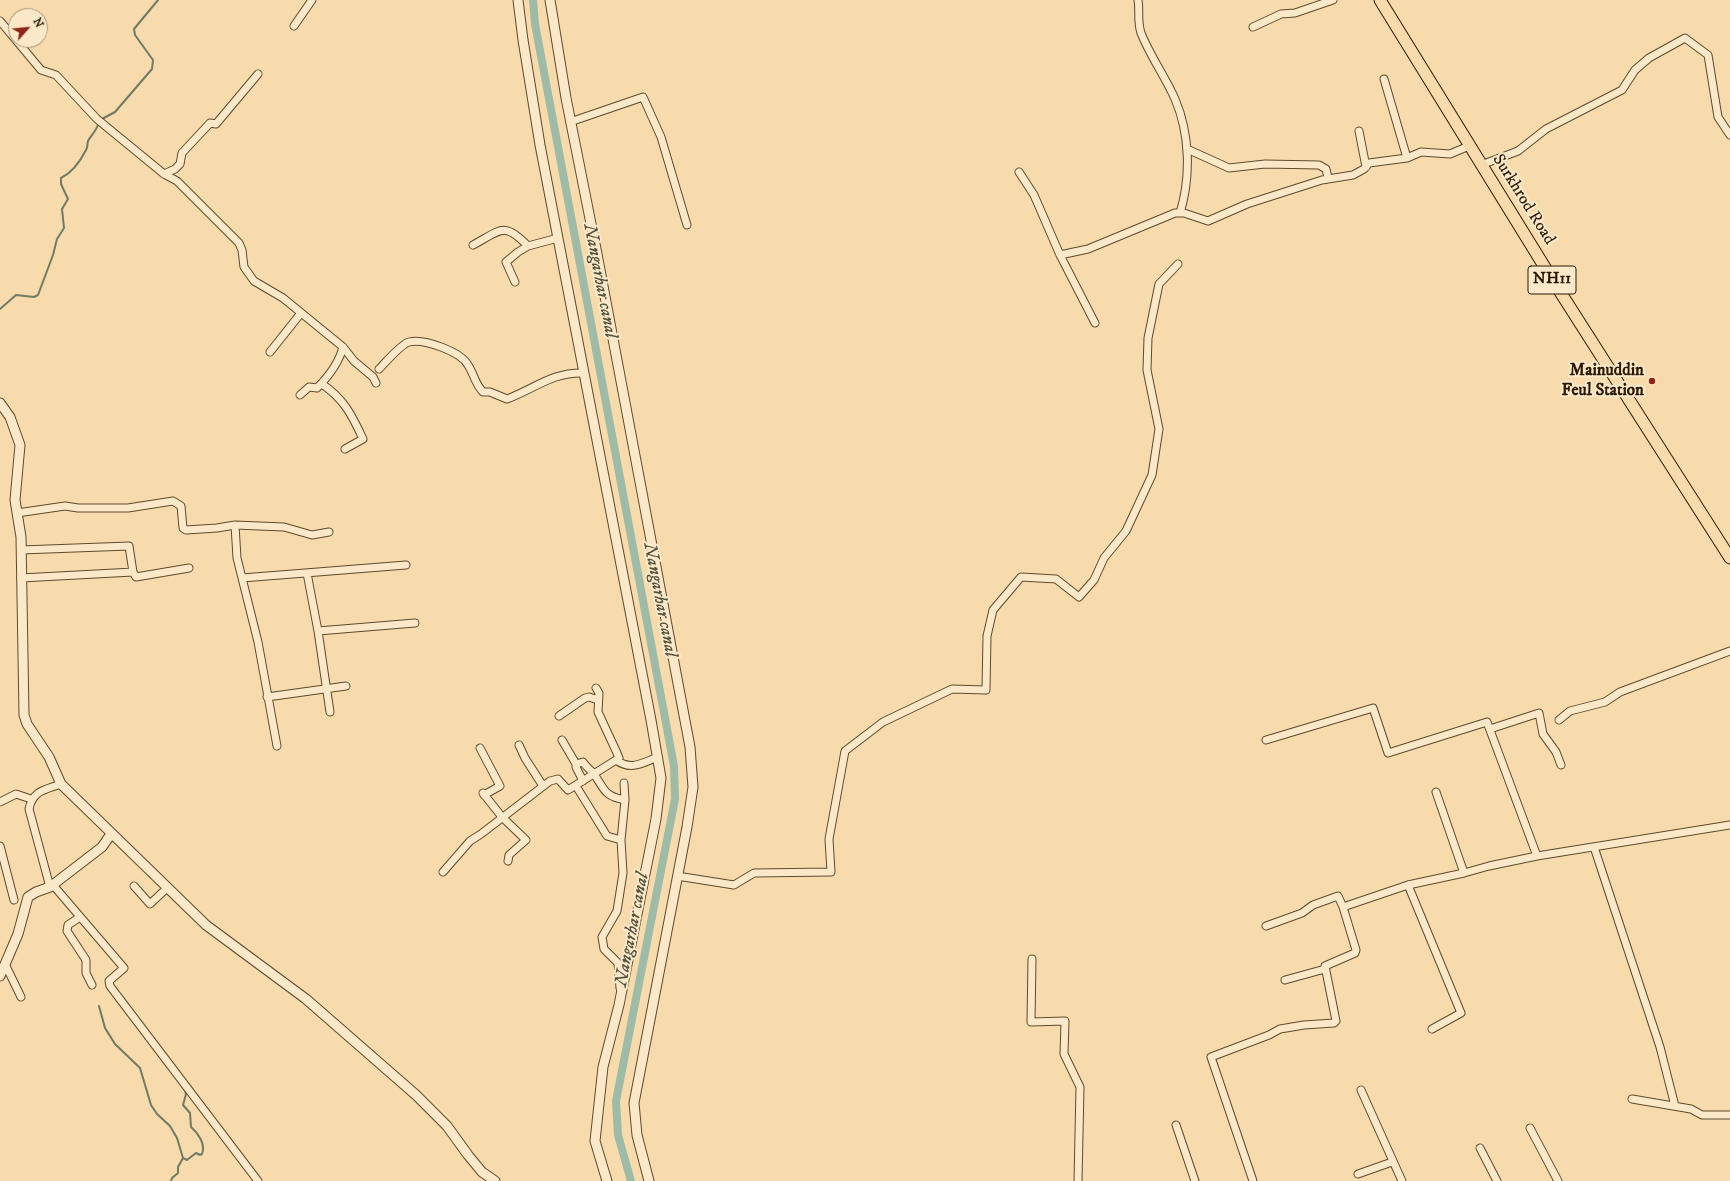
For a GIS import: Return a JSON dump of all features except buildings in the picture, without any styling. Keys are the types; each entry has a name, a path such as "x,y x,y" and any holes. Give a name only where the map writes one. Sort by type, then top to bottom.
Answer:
{"main road":[{"name":"Surkhrod Road","path":"1380,0 1557,287 1730,558"}],"street":[{"path":"294,26 312,0"},
{"path":"518,0 540,145 661,778 656,819 621,994 603,1067 595,1141 607,1181"},
{"path":"550,0 570,122 690,747 693,787 687,827 634,1103 637,1136 649,1181"},
{"path":"1138,0 1138,19 1141,32 1174,98 1184,122 1187,149 1185,195 1180,213"},
{"path":"1253,27 1281,14 1294,13 1333,0"},
{"path":"0,21 8,30"},
{"path":"1481,165 1518,151 1546,130 1622,90 1635,70 1649,58 1685,38 1708,55 1718,117 1730,135"},
{"path":"23,48 41,70 56,75 97,119 164,174 177,181 239,243 242,250 244,267 254,281 283,298 343,347 354,361 373,377 376,383"},
{"path":"164,174 175,169 180,164 182,153 210,123 216,124 258,74"},
{"path":"1384,79 1408,158"},
{"path":"570,122 643,97 661,136 687,225"},
{"path":"1359,131 1366,167"},
{"path":"1060,255 1088,248 1158,219 1180,213 1208,221 1247,204 1328,178 1352,175 1361,171 1372,162 1408,158 1421,152 1450,154 1469,146"},
{"path":"1187,149 1229,168 1265,164 1320,165 1326,169 1328,178"},
{"path":"1019,172 1034,195 1060,255 1094,323"},
{"path":"473,245 500,231 508,230 516,233 528,246"},
{"path":"515,282 506,262 528,246 558,238"},
{"path":"677,876 734,885 754,873 831,872 829,839 845,751 883,722 952,689 986,690 987,636 993,610 1021,577 1056,579 1079,597 1094,580 1104,558 1126,531 1152,475 1159,429 1147,370 1148,338 1159,284 1178,264"},
{"path":"270,352 301,313"},
{"path":"379,369 409,342 424,342 452,351 468,364 478,387 483,392 490,392 507,399 528,392 553,377 569,373 584,373"},
{"path":"300,395 309,387 317,388 322,384 339,361 343,347"},
{"path":"322,384 334,392 344,403 363,439 345,449"},
{"path":"0,403 10,417 20,444 15,500 21,537 24,715 27,724 49,757 61,784 206,925 306,999 416,1095 447,1126 482,1172 495,1181"},
{"path":"17,513 65,506 78,508 128,508 173,501 181,506 183,528 186,530 235,525 284,527 312,535 329,532"},
{"path":"235,525 237,558 258,642 277,746"},
{"path":"21,550 129,546 133,572 136,577 190,568"},
{"path":"242,578 406,565"},
{"path":"21,578 133,572"},
{"path":"307,573 318,631 330,712"},
{"path":"318,631 415,623"},
{"path":"1559,720 1570,711 1605,702 1620,692 1730,651"},
{"path":"267,697 346,686"},
{"path":"443,872 470,841 550,781 558,779 568,790 618,758 598,712 599,693 596,688"},
{"path":"559,716 585,698 589,697 598,700"},
{"path":"1266,740 1370,708 1374,710 1388,753 1486,722 1537,856"},
{"path":"1490,730 1539,713 1543,734 1556,752 1561,765"},
{"path":"562,740 576,764 583,781"},
{"path":"519,745 525,758 543,786"},
{"path":"480,748 500,786 484,794 502,817 526,840 509,855 508,861"},
{"path":"616,760 624,766 630,766 658,758"},
{"path":"576,764 583,762 593,774 604,792 625,800"},
{"path":"621,994 618,963 604,949 602,937 617,911 623,872 621,840 625,800 624,783"},
{"path":"61,784 38,792 31,799 29,809 51,886 124,968 110,981 110,986 258,1181"},
{"path":"576,786 607,836 621,840"},
{"path":"1436,792 1464,873"},
{"path":"0,802 16,794 31,799"},
{"path":"1343,907 1408,885 1489,866 1537,856 1730,825"},
{"path":"0,976 6,966 18,934 28,897 51,886 102,846 111,834"},
{"path":"0,846 14,900"},
{"path":"1594,847 1660,1047 1675,1106"},
{"path":"1408,885 1461,1013 1432,1029"},
{"path":"134,886 150,904 167,888"},
{"path":"1253,1181 1211,1056 1269,1035 1280,1029 1304,1024 1334,1023 1336,1021 1325,969 1326,965 1356,952 1343,907 1337,896 1306,908 1302,913 1266,926"},
{"path":"80,917 68,925 67,931 86,960 86,973 92,985"},
{"path":"1032,959 1031,1022 1065,1021 1064,1054 1080,1087 1078,1181"},
{"path":"6,966 21,997"},
{"path":"1285,980 1325,969"},
{"path":"1361,1090 1392,1162 1402,1181"},
{"path":"1632,1099 1691,1109 1702,1115 1730,1115"},
{"path":"1176,1125 1195,1181"},
{"path":"1530,1128 1558,1181"},
{"path":"1480,1148 1497,1181"},
{"path":"1358,1174 1392,1162"}],"waterway":[{"path":"102,119 115,112 152,69 153,60 135,35 134,29 158,0"},
{"name":"Nangarhar canal","path":"533,0 535,24 674,766 675,799 616,1101 618,1135 631,1181"},
{"path":"0,309 16,295 34,297 38,295 53,255 57,239 64,228 62,209 68,199 61,184 61,178 73,170 79,163 87,149 88,141 98,125"},
{"path":"99,1006 105,1028 115,1044 140,1068 151,1105 157,1114 170,1126 177,1138 183,1158 178,1167 178,1173 172,1178 171,1181"},
{"path":"183,1158 187,1160 196,1153 200,1155 202,1154 203,1150 201,1139 191,1127 190,1113 183,1105 186,1094 185,1090"}],"place":[{"name":"Mainuddin Feul Station","path":"1652,381"}]}
